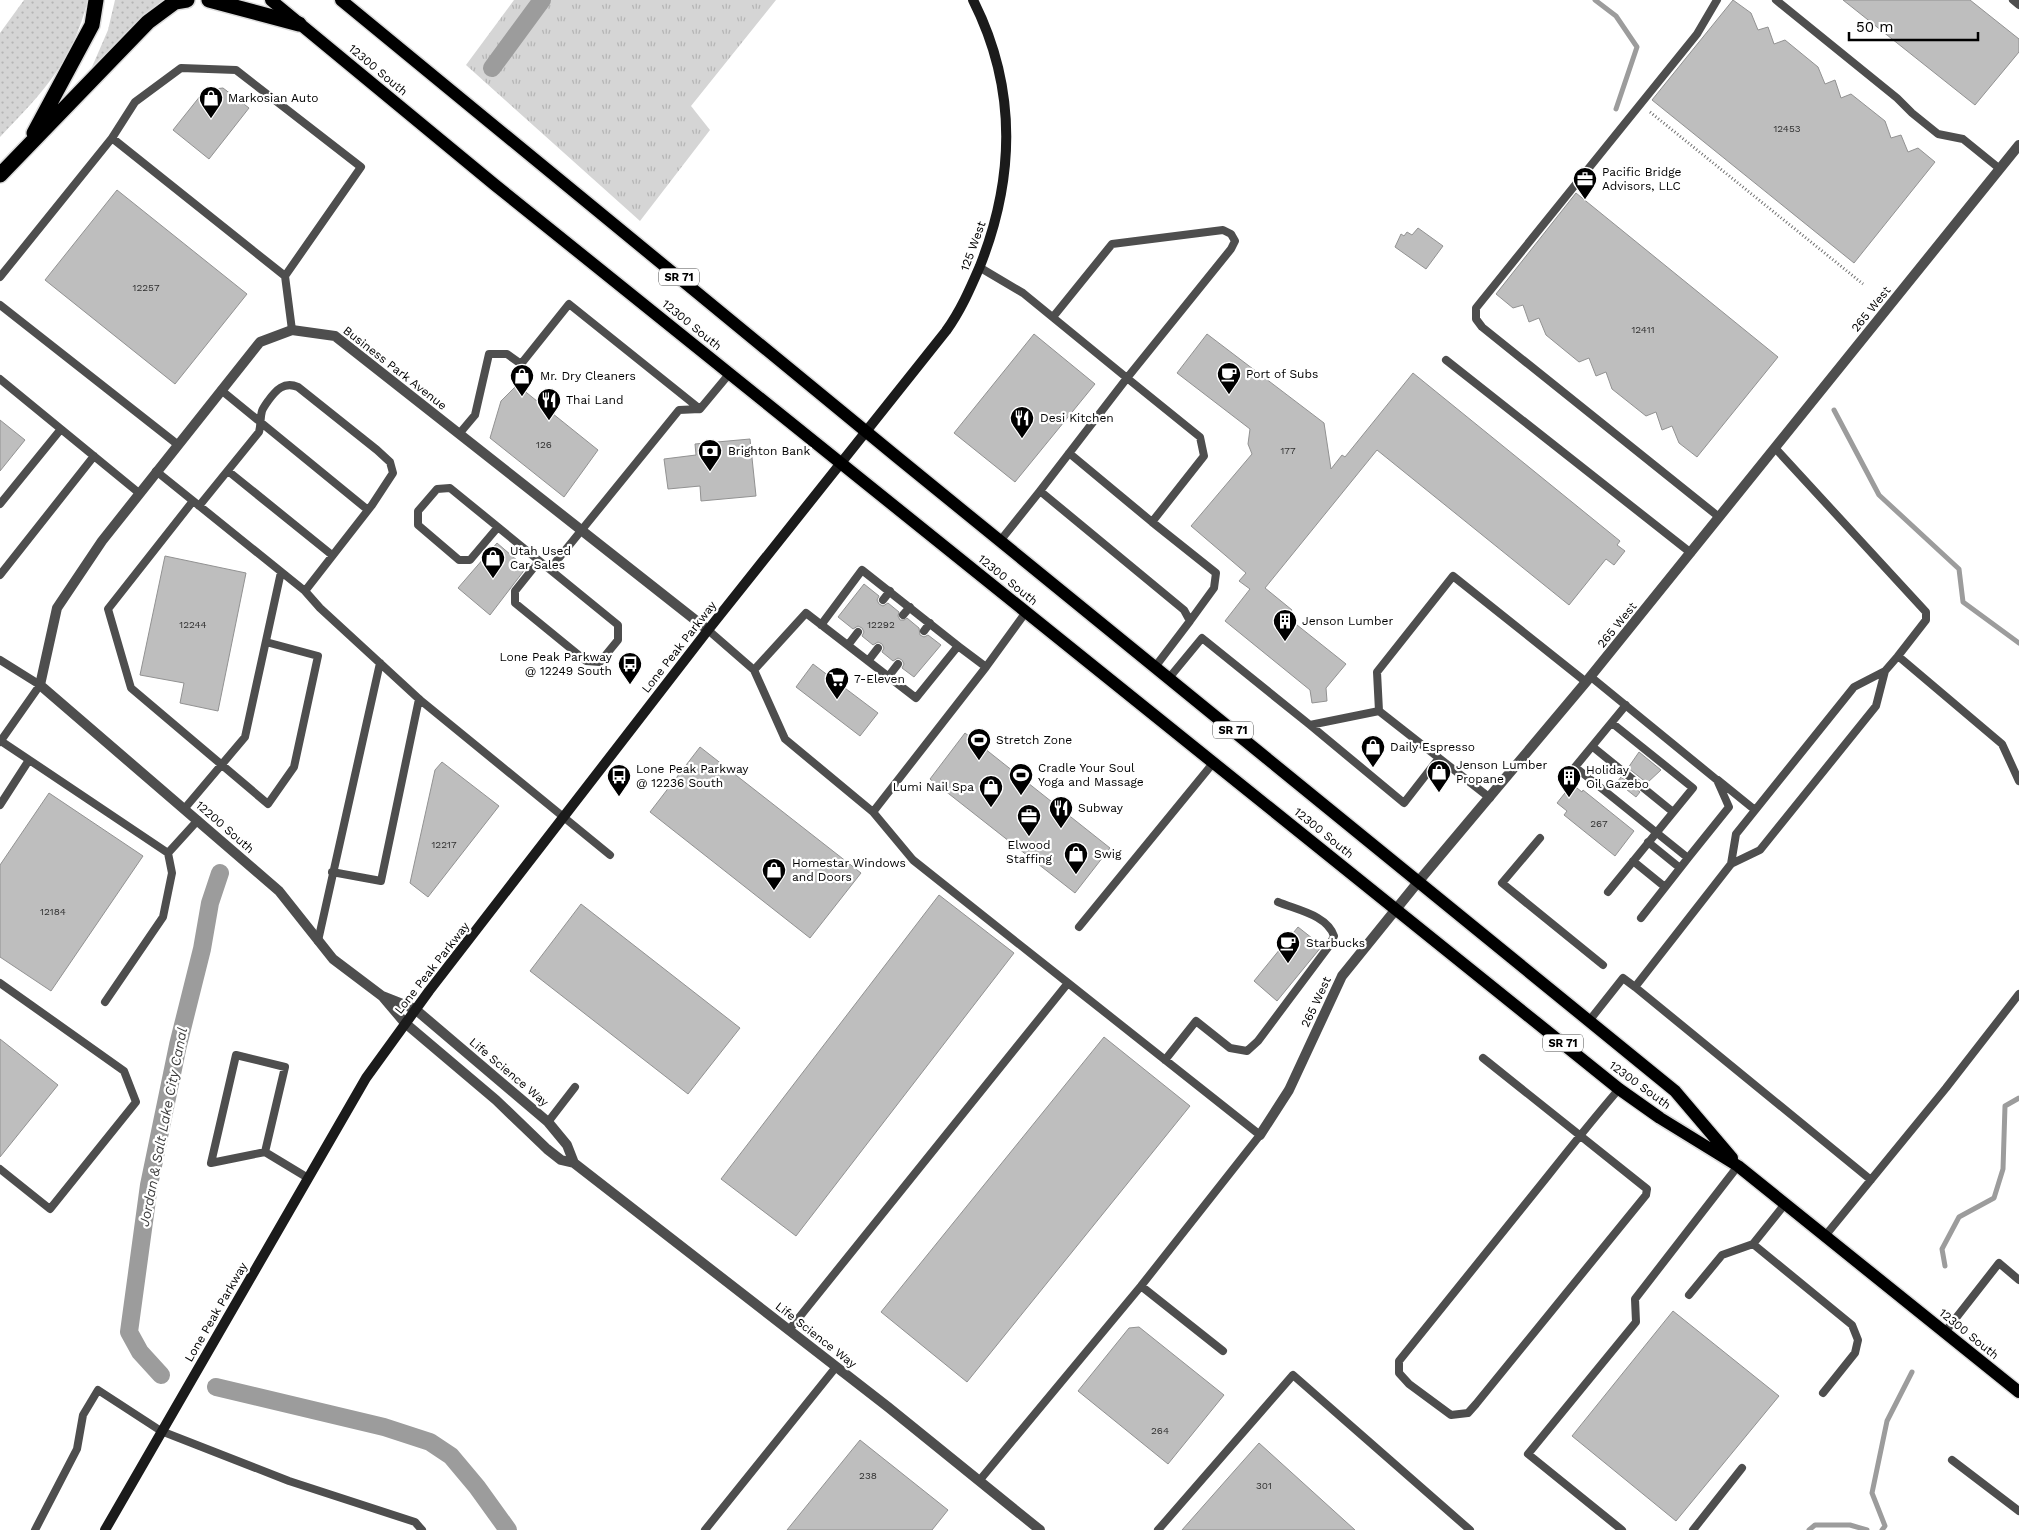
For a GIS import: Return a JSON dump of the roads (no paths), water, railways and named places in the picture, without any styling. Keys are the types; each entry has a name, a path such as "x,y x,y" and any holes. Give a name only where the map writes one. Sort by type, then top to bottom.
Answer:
{"highway":[{"path":"24,152 92,25 96,0"},
{"path":"0,175 148,22 174,2 186,0"},
{"path":"209,0 300,24"}],"main road":[{"name":"12300 South","path":"271,0 495,185 1619,1089 1660,1118 1738,1166 2019,1392"},
{"name":"12300 South","path":"341,0 1000,541 1676,1091 1738,1166"},
{"name":"125 West","path":"840,462 954,320 967,298 990,239 1000,204 1005,171 1007,130 1005,104 996,58 989,36 973,0"},
{"name":"Lone Peak Parkway","path":"105,1530 366,1078 415,1010 840,462"}],"street":[{"name":"265 West","path":"1260,1136 1290,1090 1342,976 1418,882 1588,680 2019,145"},
{"name":"Business Park Avenue","path":"40,686 57,608 102,540 260,342 292,330 335,336 708,630"},
{"name":"12200 South","path":"40,686 185,808 279,891 333,959 382,996 405,1023"},
{"name":"12200 South","path":"382,996 415,1010"},
{"name":"Life Science Way","path":"415,1010 548,1122 567,1145 574,1163"},
{"name":"Life Science Way","path":"405,1023 482,1089 547,1149 561,1160 574,1163 836,1367 1040,1530"}],"lane":[{"path":"1717,0 1697,34 1476,308 1476,319 1482,327 1719,517"},
{"path":"1776,0 1896,97 1938,134 1962,139 2000,169"},
{"path":"2013,0 2019,5"},
{"path":"0,277 112,138 135,102 181,68 236,70 361,167 285,276 292,330"},
{"path":"112,138 285,276"},
{"path":"1000,541 1127,378 1231,249 1235,241 1231,234 1222,230 1112,244 1053,317"},
{"path":"979,267 1023,293 1200,437 1204,456 1152,522"},
{"path":"0,304 177,444"},
{"path":"459,434 475,415 489,354 507,354 521,364 569,304 700,409"},
{"path":"1446,360 1691,553"},
{"path":"550,569 679,410 700,409 730,373"},
{"path":"0,379 139,493"},
{"path":"266,642 318,656 294,766 268,804 131,688 108,609 196,504 228,471 259,432 262,422 262,410 275,391 291,384 298,386 377,450 390,462 393,473 368,510 304,591"},
{"path":"222,390 368,510"},
{"path":"0,504 61,429"},
{"path":"1731,864 1736,834 1854,686 1885,670 1926,620 1926,612 1775,448"},
{"path":"1069,453 1216,573 1214,588 1155,667"},
{"path":"0,574 94,456"},
{"path":"156,471 304,591 419,699 610,855"},
{"path":"228,471 332,556"},
{"path":"498,527 470,560 459,560 418,526 418,511 437,489 450,488 550,569 618,625 618,640 600,662 586,661 515,603 516,592 540,561"},
{"path":"1040,491 1184,610 1190,621"},
{"path":"821,625 862,570 986,667"},
{"path":"185,808 245,737 281,572"},
{"path":"1490,798 1379,711 1377,672 1453,576 1588,680 1626,705 1755,810"},
{"path":"884,600 890,591"},
{"path":"903,615 910,607"},
{"path":"873,812 986,667 1026,612"},
{"path":"754,670 806,613 916,698 958,646"},
{"path":"924,632 930,623"},
{"path":"708,630 754,670 785,739 873,812 913,860 1260,1136 1141,1286 979,1481"},
{"path":"848,645 858,632"},
{"path":"1169,678 1202,638 1404,802 1439,758"},
{"path":"868,661 878,648"},
{"path":"1898,656 2002,744 2019,781"},
{"path":"0,660 40,686 0,742 168,853 172,873 163,917 105,1002"},
{"path":"318,941 380,663"},
{"path":"888,676 898,664"},
{"path":"1635,987 1731,864 1760,850 1876,706 1885,670"},
{"path":"332,872 381,881 419,699"},
{"path":"1626,705 1575,768 1688,858"},
{"path":"1310,725 1379,711"},
{"path":"1608,892 1693,788 1612,723"},
{"path":"1593,747 1673,812"},
{"path":"0,805 29,760"},
{"path":"1079,927 1214,762"},
{"path":"1641,918 1729,807 1717,780"},
{"path":"168,853 198,820"},
{"path":"1540,838 1502,883 1603,965"},
{"path":"1648,842 1680,868"},
{"path":"1633,861 1665,887"},
{"path":"1165,1060 1196,1021 1230,1048 1246,1051 1258,1041 1329,946 1334,936 1331,927 1324,920 1278,902"},
{"path":"1589,1021 1623,978 1871,1180"},
{"path":"0,983 124,1071 136,1102 50,1209 0,1169"},
{"path":"788,1330 1068,983"},
{"path":"1825,1236 2019,994"},
{"path":"266,1152 285,1067 236,1055 211,1163 266,1152 308,1178"},
{"path":"1483,1058 1580,1135 1646,1189 1646,1194 1476,1404 1468,1413 1451,1415 1409,1384 1398,1373 1399,1361 1580,1135 1619,1089"},
{"path":"548,1122 575,1087"},
{"path":"1622,1530 1528,1454 1636,1322 1635,1299 1738,1166"},
{"path":"1689,1295 1722,1255 1753,1244 1785,1204"},
{"path":"1753,1244 1852,1325 1858,1340 1855,1353 1823,1393"},
{"path":"1945,1332 1998,1263 2019,1280"},
{"path":"1141,1286 1223,1351"},
{"path":"705,1530 836,1367"},
{"path":"1158,1530 1293,1375 1470,1530"},
{"path":"35,1530 77,1449 83,1415 98,1390 161,1431 289,1481 415,1522 422,1530"},
{"path":"1952,1460 2019,1511"},
{"path":"1693,1530 1742,1468"}],"waterway":[{"name":"Jordan & Salt Lake City Canal","path":"492,68 542,0"},
{"path":"1595,0 1616,16 1637,47 1616,109"},
{"path":"1834,410 1879,495 1959,569 1963,602 2019,643"},
{"name":"Jordan & Salt Lake City Canal","path":"161,1375 140,1352 129,1332 149,1185 178,1045 202,949 210,903 220,873"},
{"path":"1945,1266 1942,1249 1959,1217 1994,1198 2003,1169 2005,1106 2019,1098"},
{"path":"1882,1530 1885,1526 1872,1493 1887,1421 1912,1372"},
{"name":"Jordan & Salt Lake City Canal","path":"216,1387 384,1427 430,1442 451,1456 477,1487 508,1530"},
{"path":"1809,1530 1815,1525 1850,1525 1867,1530"}],"place":[{"name":"Markosian Auto","path":"211,119"},
{"name":"Pacific Bridge Advisors, LLC","path":"1585,200"},
{"name":"Port of Subs","path":"1229,395"},
{"name":"Mr. Dry Cleaners","path":"522,397"},
{"name":"Thai Land","path":"549,421"},
{"name":"Desi Kitchen","path":"1022,439"},
{"name":"Brighton Bank","path":"710,472"},
{"name":"Utah Used Car Sales","path":"493,579"},
{"name":"Jenson Lumber","path":"1285,642"},
{"name":"Lone Peak Parkway @ 12249 South","path":"630,685"},
{"name":"7-Eleven","path":"837,700"},
{"name":"Stretch Zone","path":"979,761"},
{"name":"Daily Espresso","path":"1373,768"},
{"name":"Jenson Lumber Propane","path":"1439,793"},
{"name":"Cradle Your Soul Yoga and Massage","path":"1021,796"},
{"name":"Lone Peak Parkway @ 12236 South","path":"619,797"},
{"name":"Holiday Oil Gazebo","path":"1569,798"},
{"name":"Lumi Nail Spa","path":"991,808"},
{"name":"Subway","path":"1061,829"},
{"name":"Elwood Staffing","path":"1029,837"},
{"name":"Swig","path":"1076,875"},
{"name":"Homestar Windows and Doors","path":"774,891"},
{"name":"Starbucks","path":"1288,964"}]}
